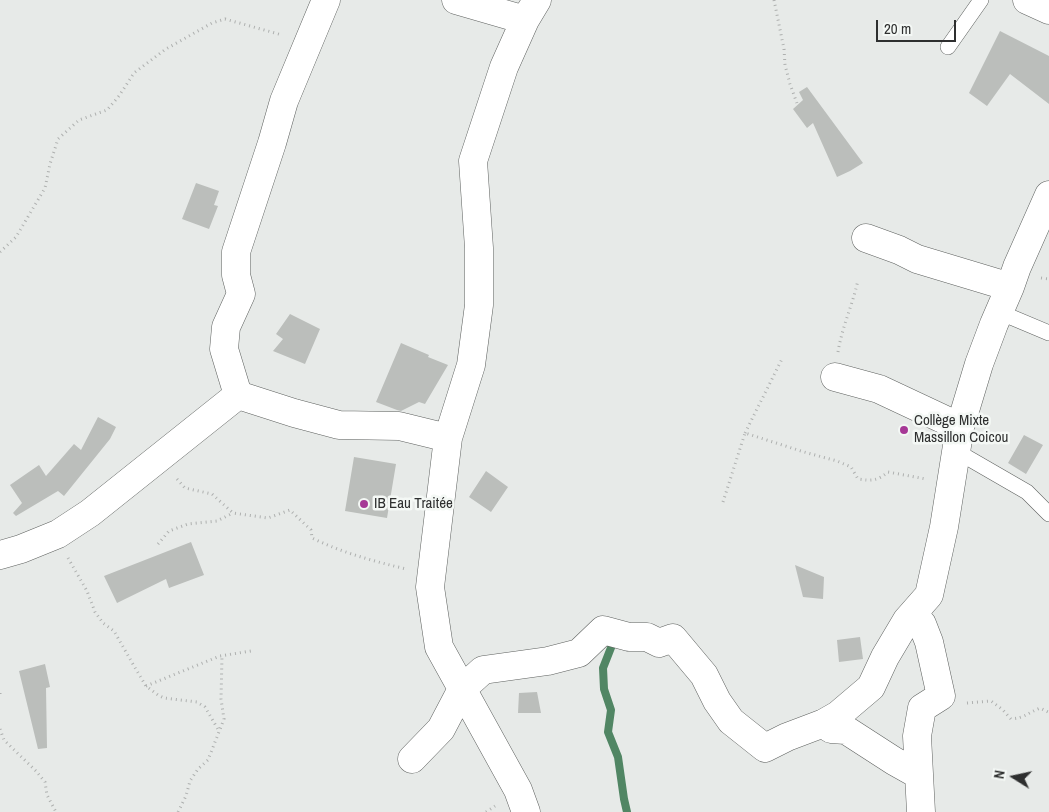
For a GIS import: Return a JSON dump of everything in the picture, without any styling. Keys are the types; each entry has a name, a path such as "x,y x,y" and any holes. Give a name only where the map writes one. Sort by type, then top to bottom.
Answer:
{"street":[{"path":"238,395 224,349 226,327 242,294 236,275 236,252 284,101 326,0"},
{"path":"456,0 531,10 504,67 473,161 479,248 479,305 471,365 448,438 430,586 439,647 518,790 526,812"},
{"path":"1027,0 1049,10"},
{"path":"412,759 441,729 462,688 483,670 548,662 579,652 603,630 629,637 647,637 658,643 673,638 704,675 717,701 731,721 765,748 824,723 838,715 871,687 906,620 929,596 944,527 958,439 979,364 1017,267 1049,196"},
{"path":"866,238 918,258 1010,287"},
{"path":"835,377 879,389 958,439"},
{"path":"238,395 339,425 400,426 448,438"},
{"path":"0,555 58,534 90,513 238,395"},
{"path":"906,620 922,624 929,642 941,696 922,708 917,736 921,812"},
{"path":"824,723 831,729 846,730 894,761 920,775"}],"lane":[{"path":"948,47 981,0"},
{"path":"999,312 1049,332"},
{"path":"958,439 1027,492 1049,514"}],"path":[{"path":"774,0 790,84 798,106"},
{"path":"0,252 16,236 45,188 58,139 79,120 107,110 119,96 134,72 166,49 212,23 225,19 287,36 313,30"},
{"path":"835,377 840,340 858,280"},
{"path":"723,502 745,433 783,357"},
{"path":"745,433 838,461 851,468 858,479 868,481 879,479 888,472 951,483"},
{"path":"164,454 174,475 185,488 212,494 233,513 268,518 290,510 311,530 312,538 334,549 368,560 432,575"},
{"path":"158,544 169,531 188,524 217,521 233,513"},
{"path":"58,534 95,612 103,623 114,631 146,686 164,698 197,702 205,707 219,732"},
{"path":"146,686 222,656 251,651"},
{"path":"178,812 186,796 190,780 208,760 224,719 221,699 222,656"},
{"path":"941,696 961,704 991,701 1011,719 1022,718 1040,708 1049,714"},
{"path":"0,729 4,740 45,782 47,795 56,812"}],"building":[{"path":"1000,31 1049,56 1049,104 1010,74 987,106 969,93"},
{"path":"807,87 863,163 837,177 813,123 807,128 793,109 803,100 799,92"},
{"path":"196,183 219,191 214,205 218,206 209,229 182,219"},
{"path":"290,314 320,329 305,364 273,351 283,339 276,334"},
{"path":"401,343 448,365 425,404 419,402 401,411 376,402"},
{"path":"98,417 116,427 110,439 64,496 58,491 16,516 13,513 22,503 10,485 39,465 46,476 74,444 81,450"},
{"path":"1024,435 1043,445 1026,474 1008,463"},
{"path":"354,457 396,464 387,518 345,511"},
{"path":"486,471 508,487 491,512 469,497"},
{"path":"191,542 204,575 169,588 166,579 117,603 104,576"},
{"path":"795,565 824,577 823,599 803,597"},
{"path":"860,637 863,659 839,662 837,640"},
{"path":"45,664 50,687 46,688 47,748 38,749 19,671"},
{"path":"537,692 541,713 518,713 519,693"}],"waterway":[{"path":"614,640 603,668 604,689 611,710 608,732 618,757 627,812"}],"place":[{"name":"Collège Mixte Massillon Coicou","path":"904,430"},
{"name":"IB Eau Traitée","path":"364,504"}]}
